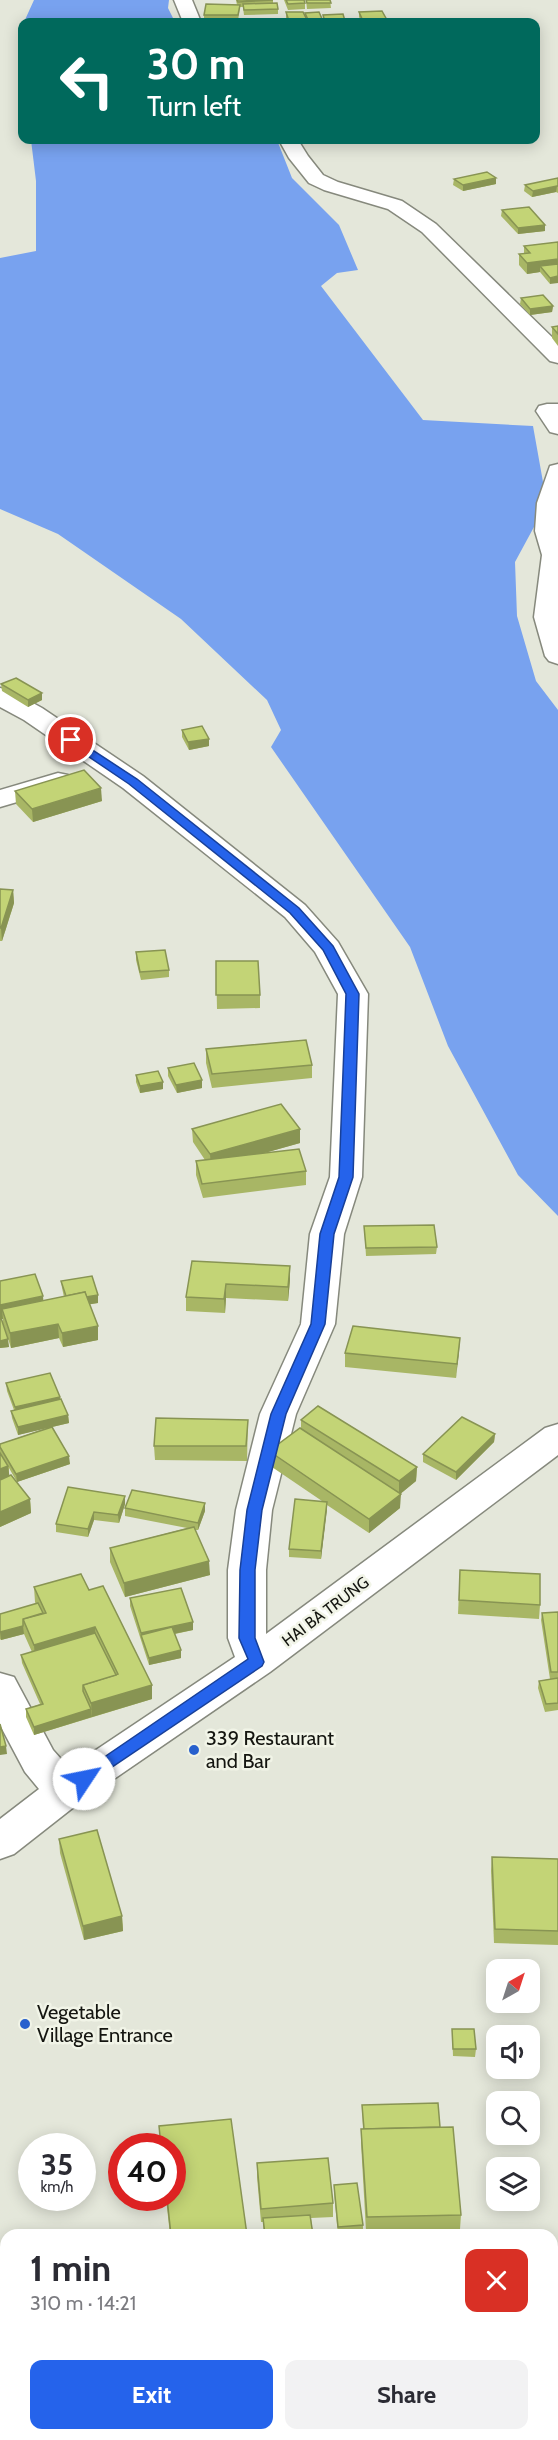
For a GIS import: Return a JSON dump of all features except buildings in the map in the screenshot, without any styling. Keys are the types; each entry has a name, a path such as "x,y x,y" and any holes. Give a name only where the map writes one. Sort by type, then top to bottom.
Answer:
{"street":[{"path":"183,0 190,18"},
{"path":"291,144 316,179 331,186 395,205 429,228 558,356"},
{"path":"558,411 547,411 558,427"},
{"path":"558,471 549,503 546,531 554,555 547,617 558,656"},
{"path":"0,696 33,714 133,782 295,911 328,948 352,994 346,1177 327,1234 318,1324 278,1414 254,1510 248,1570 247,1638 256,1662"},
{"path":"0,799 109,765"},
{"name":"HAI BÀ TRƯNG","path":"0,1842 65,1792 256,1662 558,1437"},
{"path":"0,1688 39,1761 65,1792"}],"water":[{"path":"34,0 169,0 168,8 173,18 26,18"},
{"path":"31,144 279,144 292,178 339,225 358,270 337,273 321,286 423,420 533,426 543,482 541,514 515,562 517,616 536,681 558,710 558,1216 518,1175 448,1046 410,947 271,747 281,730 267,700 181,619 58,534 0,509 0,258 36,251 36,181"}],"place":[{"name":"339 Restaurant and Bar","path":"194,1750"},
{"name":"Vegetable Village Entrance","path":"25,2024"}],"route":[{"path":"71,740 133,782 295,911 328,948 352,994 346,1177 327,1234 318,1324 278,1414 254,1510 248,1570 247,1638 256,1662 84,1779"}]}
